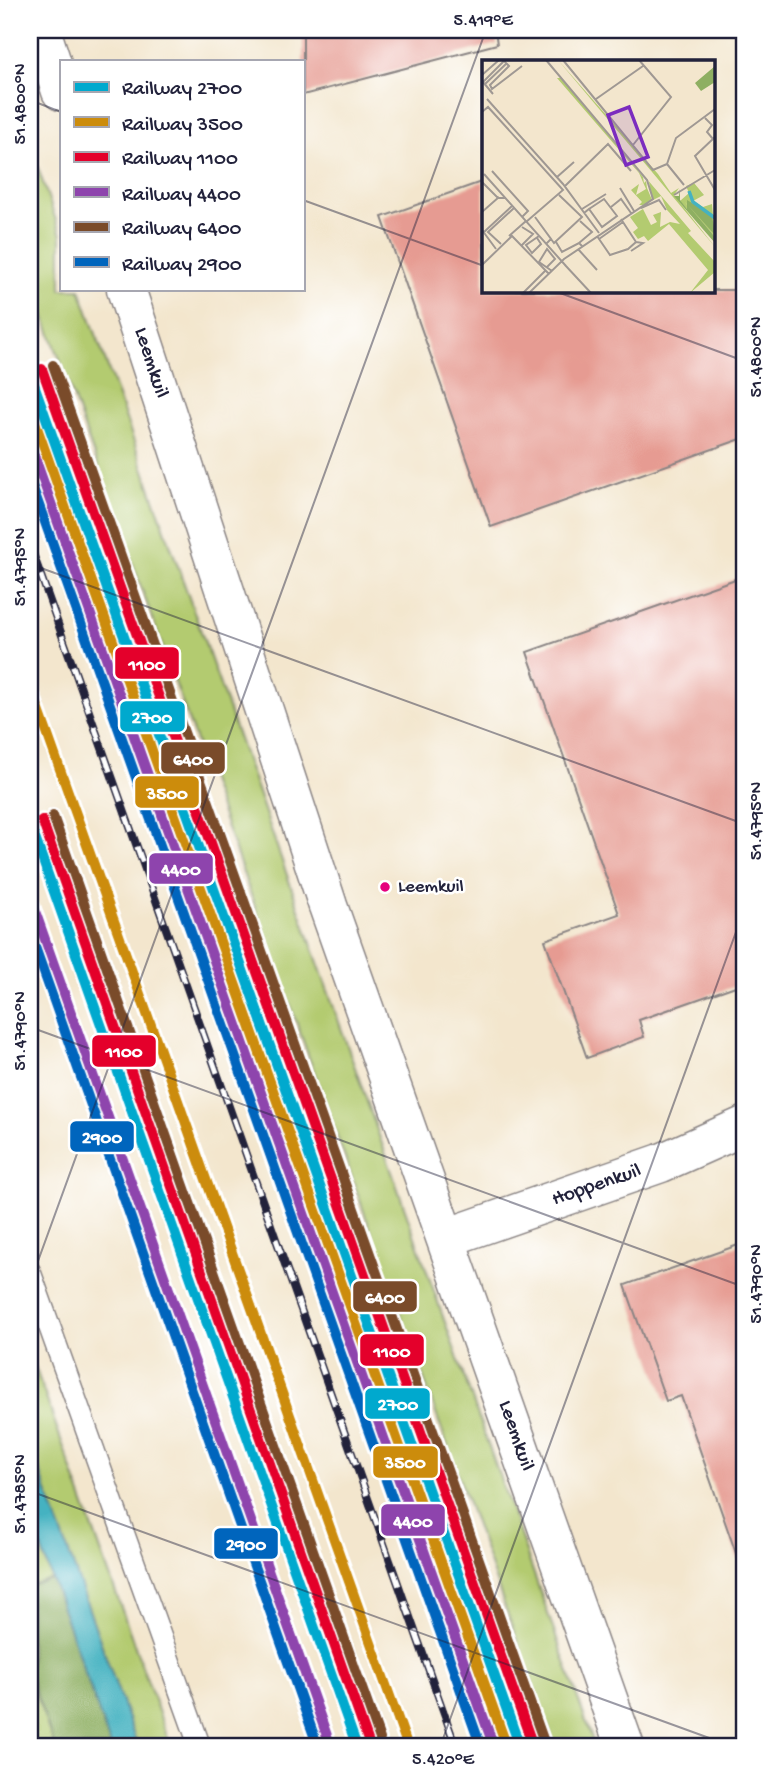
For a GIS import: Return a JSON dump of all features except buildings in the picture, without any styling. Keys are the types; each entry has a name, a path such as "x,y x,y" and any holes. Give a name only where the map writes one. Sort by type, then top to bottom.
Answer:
{"street":[{"path":"41,30 60,88"},
{"name":"Leemkuil","path":"126,290 328,906 625,1747"},
{"name":"Hoppenkuil","path":"446,1238 661,1163 744,1126"}],"lane":[{"path":"30,1272 200,1747"}],"green space":[{"path":"30,145 60,232 60,290 80,290 595,1747 555,1747 30,276"},
{"path":"30,1353 171,1747 138,1747 30,1444"},
{"path":"30,1516 52,1579 30,1585"},
{"path":"52,1579 111,1747 55,1747 30,1677 30,1585"},
{"path":"30,1677 55,1747 37,1747 30,1727"}],"water":[{"path":"30,1444 138,1747 111,1747 30,1516"}],"railway":[{"path":"30,545 456,1747"}],"rail line":[{"name":"6400","path":"53,365 543,1739"},
{"name":"1100","path":"42,369 532,1743"},
{"name":"2700","path":"30,373 520,1747"},
{"name":"3500","path":"30,408 507,1747"},
{"name":"4400","path":"30,444 494,1747"},
{"name":"2900","path":"30,480 481,1747"},
{"name":"3500","path":"30,685 408,1747"},
{"name":"6400","path":"53,816 380,1739"},
{"name":"1100","path":"42,820 369,1743"},
{"name":"2700","path":"30,824 357,1747"},
{"name":"4400","path":"30,897 331,1747"},
{"name":"2900","path":"30,933 318,1747"}],"place":[{"name":"Leemkuil","path":"385,887"}]}
